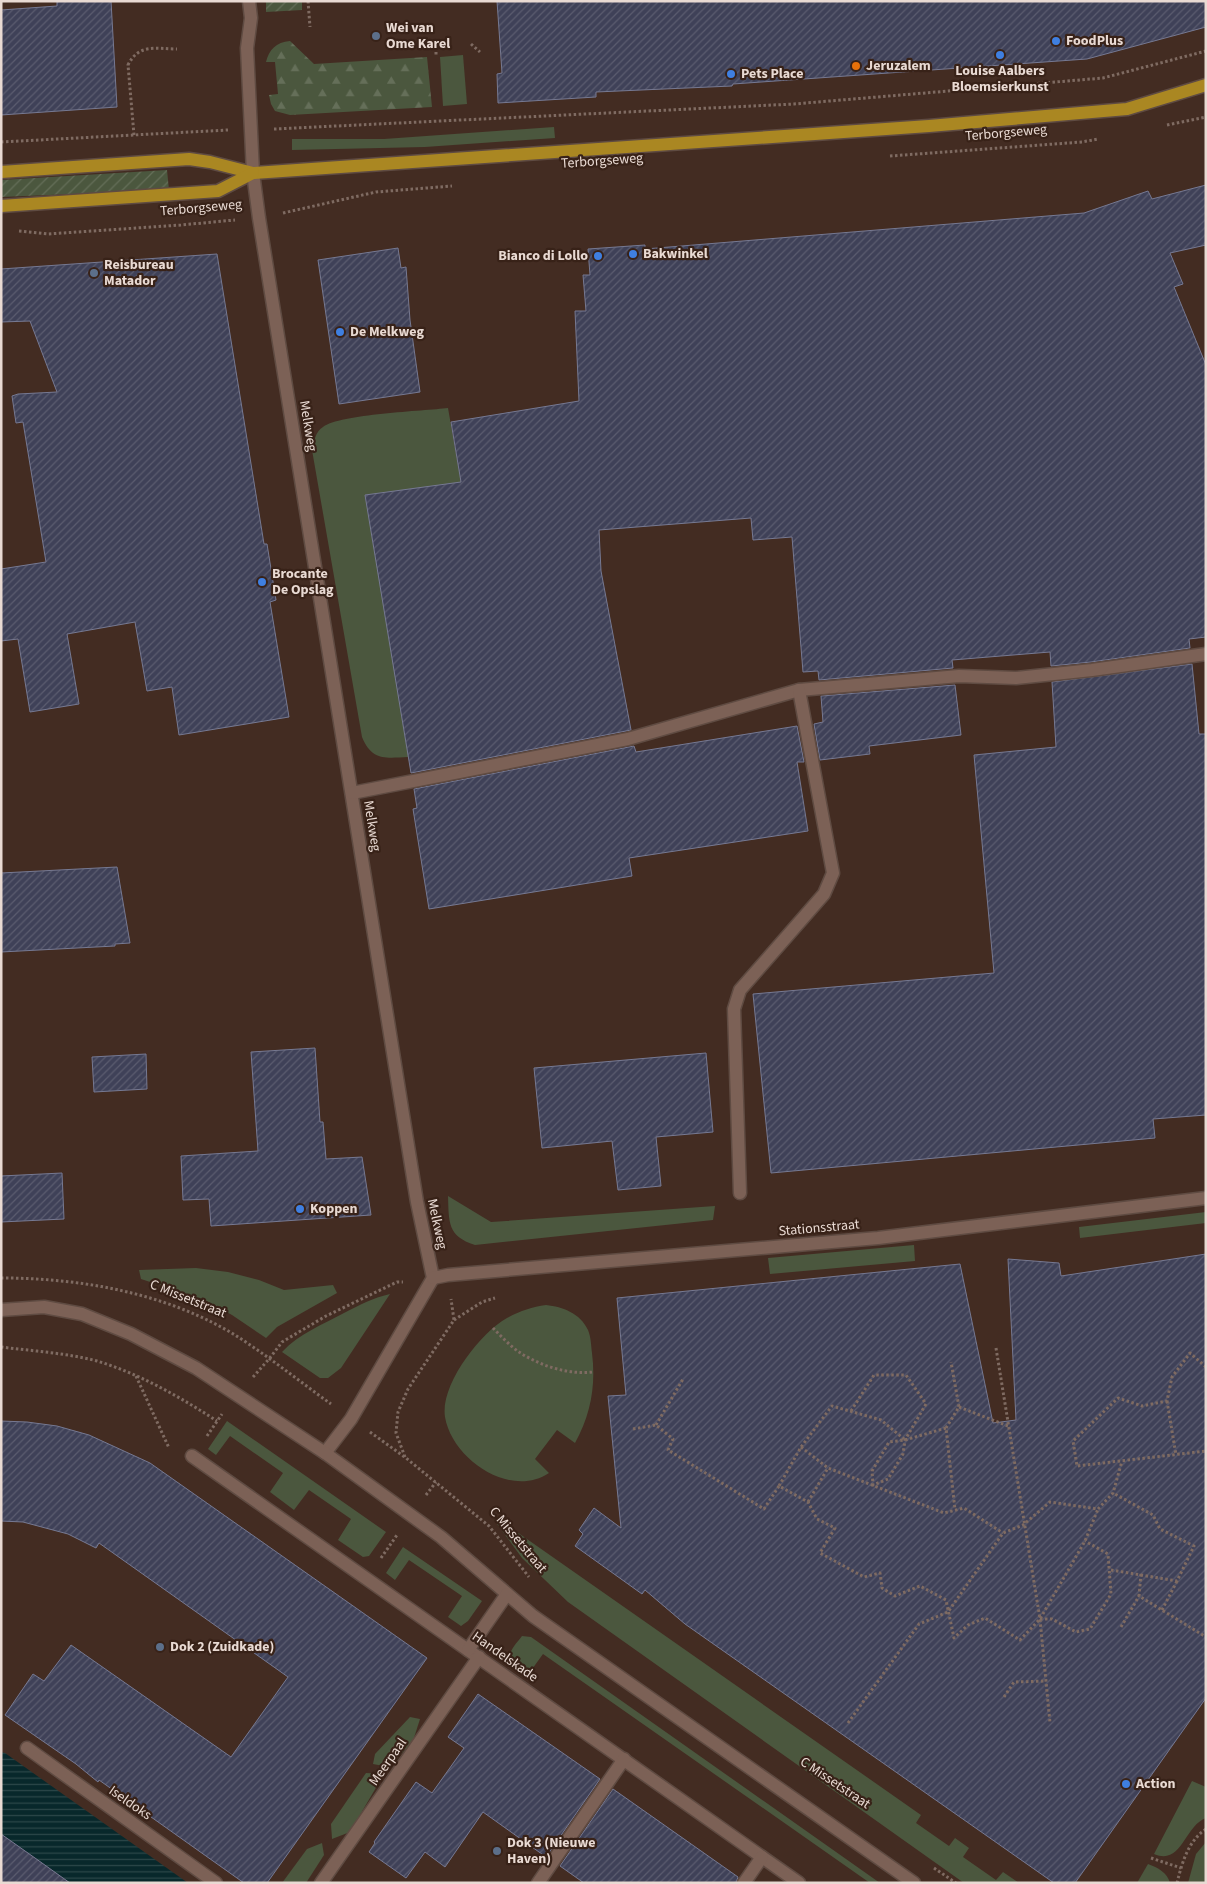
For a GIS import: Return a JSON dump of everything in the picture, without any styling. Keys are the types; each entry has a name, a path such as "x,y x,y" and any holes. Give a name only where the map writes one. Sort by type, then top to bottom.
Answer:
{"main road":[{"name":"Terborgseweg","path":"1,172 189,159 210,162 253,173 929,126 1128,109 1206,85"},
{"name":"Terborgseweg","path":"1,206 218,191 253,173"}],"street":[{"path":"249,1 250,18 247,48 253,173"},
{"name":"Melkweg","path":"253,173 417,1202 433,1278"},
{"path":"352,792 628,739 798,690 959,676 1016,678 1206,654"},
{"path":"740,1193 734,1009 740,990 824,894 833,873 798,690"},
{"name":"Stationsstraat","path":"433,1278 448,1274 878,1238 1206,1198"},
{"path":"324,1453 351,1419 433,1278"},
{"path":"1,1310 44,1308 82,1314 131,1334 196,1368 324,1453 441,1537 541,1622 914,1883"},
{"name":"Handelskade","path":"192,1456 799,1883"},
{"path":"468,1650 507,1594"},
{"name":"Meerpaal","path":"321,1883 479,1657"},
{"name":"Iseldoks","path":"27,1748 216,1883"},
{"path":"538,1883 624,1759"},
{"path":"744,1883 762,1857"}],"path":[{"path":"308,1 310,27"},
{"path":"470,44 480,52"},
{"path":"436,47 436,55"},
{"path":"134,134 128,65 133,55 141,50 177,49"},
{"path":"1,142 134,134 794,104 1103,78 1206,51"},
{"path":"1158,127 1206,118"},
{"name":"Terborgseweg","path":"884,156 1072,142 1101,138"},
{"name":"Terborgseweg","path":"12,231 48,234 259,218 376,192 462,186"},
{"path":"406,1458 396,1433 398,1412 408,1389 454,1320 448,1274"},
{"name":"C Missetstraat","path":"1,1278 41,1278 113,1288 195,1315 234,1335 406,1458 489,1526 534,1584"},
{"path":"136,1376 169,1448 180,1456 192,1456 237,1394 282,1342 326,1316 397,1282 433,1278"},
{"path":"493,1328 518,1352 544,1366 582,1374 594,1372"},
{"path":"1,1347 96,1361 136,1376 177,1396 218,1421"},
{"path":"996,1348 1023,1525 1040,1619 1050,1723"},
{"path":"1176,1455 1167,1401 1172,1377 1190,1353 1206,1367"},
{"path":"951,1362 959,1407 946,1428 955,1510"},
{"path":"851,1411 874,1375 906,1375 926,1404 905,1440 903,1454 888,1479 873,1485"},
{"path":"633,1429 656,1425 683,1380"},
{"path":"1167,1401 1142,1406 1118,1398 1073,1440 1076,1466 1206,1452"},
{"path":"656,1425 673,1439 668,1450 764,1509 801,1448 832,1406 881,1420 905,1440"},
{"path":"959,1407 1008,1426"},
{"path":"873,1485 872,1471 889,1442 905,1440 946,1428"},
{"path":"801,1448 828,1468 944,1513 964,1508 1003,1533"},
{"path":"779,1486 808,1502 817,1519 835,1528 820,1553 864,1578 880,1573 882,1588 895,1596 920,1586 946,1600 954,1638 968,1625 985,1618 1020,1640 1040,1619 1085,1541 1098,1509 1113,1493 1122,1461"},
{"path":"808,1502 828,1468"},
{"path":"1113,1493 1152,1515 1160,1529 1194,1546 1162,1610"},
{"path":"848,1723 919,1624 948,1612 1003,1533 1023,1525 1050,1502 1098,1509"},
{"path":"1040,1619 1052,1619 1076,1632 1090,1629 1111,1594 1111,1570 1108,1554 1085,1541"},
{"path":"1111,1570 1176,1581"},
{"path":"1121,1627 1139,1596 1141,1574"},
{"path":"1139,1596 1206,1637"},
{"path":"1004,1697 1014,1682 1046,1681"},
{"path":"1177,1883 1188,1848 1200,1833 1206,1829"},
{"path":"1151,1858 1181,1868"},
{"path":"932,1866 956,1883"}],"green space":[{"path":"266,1 302,1 302,10 266,12"},
{"path":"290,41 314,64 427,57 432,107 290,115 275,111 269,95 278,94 275,62 266,62 274,47"},
{"path":"463,55 467,104 443,106 440,57"},
{"path":"554,127 555,138 425,147 292,150 292,139 384,139"},
{"path":"167,170 169,190 1,197 1,180"},
{"path":"448,408 461,482 408,757 393,758 380,756 370,750 362,737 312,450 318,432 323,427 332,423 364,416"},
{"path":"448,1196 491,1222 715,1206 713,1220 475,1245 459,1237 451,1227"},
{"path":"1206,1212 1206,1223 1080,1238 1079,1227"},
{"path":"914,1245 915,1261 770,1274 768,1258"},
{"path":"196,1268 228,1272 259,1280 284,1290 333,1285 337,1293 277,1327 266,1338 232,1315 205,1300 141,1279 139,1270"},
{"path":"390,1294 341,1368 328,1378 320,1378 282,1352 289,1345 312,1330 366,1302"},
{"path":"546,1305 559,1307 576,1315 588,1330 593,1365 591,1399 585,1421 575,1443 557,1430 535,1459 549,1473 534,1480 517,1481 501,1478 471,1460 459,1447 450,1433 445,1417 445,1404 455,1376 474,1347 485,1335 496,1325 521,1311"},
{"path":"227,1421 386,1532 369,1556 363,1557 338,1540 351,1519 309,1490 294,1510 270,1492 283,1473 230,1436 216,1455 208,1449"},
{"path":"497,1518 921,1815 916,1823 949,1846 955,1838 969,1848 963,1857 996,1880 1003,1872 1019,1883 964,1883 568,1602 522,1558 495,1521"},
{"path":"403,1547 482,1601 468,1621 461,1626 448,1617 462,1596 409,1560 395,1580 386,1573"},
{"path":"522,1636 531,1637 880,1883 870,1883 543,1654 530,1672 523,1669 511,1658 511,1651"},
{"path":"410,1717 420,1719 413,1741 389,1767 373,1764 375,1754"},
{"path":"366,1773 384,1774 350,1832 332,1839 331,1824"},
{"path":"1192,1781 1206,1787 1206,1818 1199,1822 1171,1855 1154,1854"},
{"path":"1206,1842 1206,1883 1188,1883 1196,1854"},
{"path":"322,1843 324,1855 306,1883 282,1883 307,1849"},
{"path":"1148,1864 1164,1873 1170,1883 1137,1883"}],"water":[{"path":"1,1752 188,1883 70,1883 1,1834"}],"building":[{"path":"57,1 111,1 117,107 1,115 1,10 57,6"},
{"path":"497,1 1206,1 1206,27 1087,59 733,84 732,86 596,92 596,97 498,103 497,74 502,73"},
{"path":"1206,185 1206,245 1170,253 1183,284 1174,287 1206,365 1206,637 1189,639 1190,648 1091,662 1051,666 1050,652 952,660 953,668 819,680 818,671 803,672 792,537 753,540 751,518 599,530 601,571 631,730 411,773 365,495 461,482 451,422 579,401 575,311 586,311 583,275 590,275 588,249 645,245 645,249 1084,213 1148,191 1152,199"},
{"path":"398,248 401,268 406,267 410,320 420,392 339,404 318,260"},
{"path":"217,254 264,544 267,544 276,600 270,602 289,717 179,735 172,687 147,691 135,622 67,634 79,704 30,712 18,639 1,641 1,569 46,562 23,422 16,423 12,396 57,392 30,321 1,322 1,269"},
{"path":"1192,664 1199,734 1206,734 1206,1115 1153,1119 1155,1138 771,1173 753,994 994,973 974,755 1056,747 1052,682"},
{"path":"955,685 961,735 869,746 870,754 820,760 814,724 823,722 821,696"},
{"path":"797,726 804,762 797,762 808,831 629,858 632,876 429,909 413,809 417,808 414,789 634,746 636,752"},
{"path":"117,867 130,943 115,944 115,946 1,952 1,873"},
{"path":"315,1048 320,1122 323,1122 326,1159 362,1157 371,1215 211,1226 209,1199 183,1200 181,1156 258,1151 251,1052"},
{"path":"706,1053 713,1132 656,1137 661,1186 618,1190 612,1141 542,1148 534,1068"},
{"path":"146,1054 147,1089 94,1092 92,1057"},
{"path":"62,1173 64,1219 1,1222 1,1176"},
{"path":"1206,1254 1206,1698 1075,1883 1054,1883 685,1624 645,1590 642,1594 575,1546 583,1534 579,1530 594,1508 621,1528 608,1396 626,1395 617,1298 960,1264 993,1423 1016,1420 1008,1259 1059,1263 1061,1276"},
{"path":"1,1421 57,1426 89,1435 150,1463 427,1658 267,1883 244,1883 5,1715 33,1674 44,1681 71,1645 231,1757 288,1677 99,1543 96,1548 68,1534 23,1522 1,1521"},
{"path":"478,1694 600,1779 546,1857 483,1812 445,1867 425,1852 406,1878 369,1852 416,1782 432,1793 464,1748 448,1737"},
{"path":"613,1789 738,1877 736,1883 584,1883 560,1866"},
{"path":"1,1834 35,1858 70,1883 1,1883"}],"place":[{"name":"Wei van Ome Karel","path":"376,36"},
{"name":"FoodPlus","path":"1056,41"},
{"name":"Louise Aalbers Bloemsierkunst","path":"1000,55"},
{"name":"Jeruzalem","path":"856,66"},
{"name":"Pets Place","path":"731,74"},
{"name":"Bakwinkel","path":"633,254"},
{"name":"Bianco di Lollo","path":"598,256"},
{"name":"Reisbureau Matador","path":"94,273"},
{"name":"De Melkweg","path":"340,332"},
{"name":"Brocante De Opslag","path":"262,582"},
{"name":"Koppen","path":"300,1209"},
{"name":"Dok 2 (Zuidkade)","path":"160,1647"},
{"name":"Action","path":"1126,1784"},
{"name":"Dok 3 (Nieuwe Haven)","path":"497,1851"}]}
